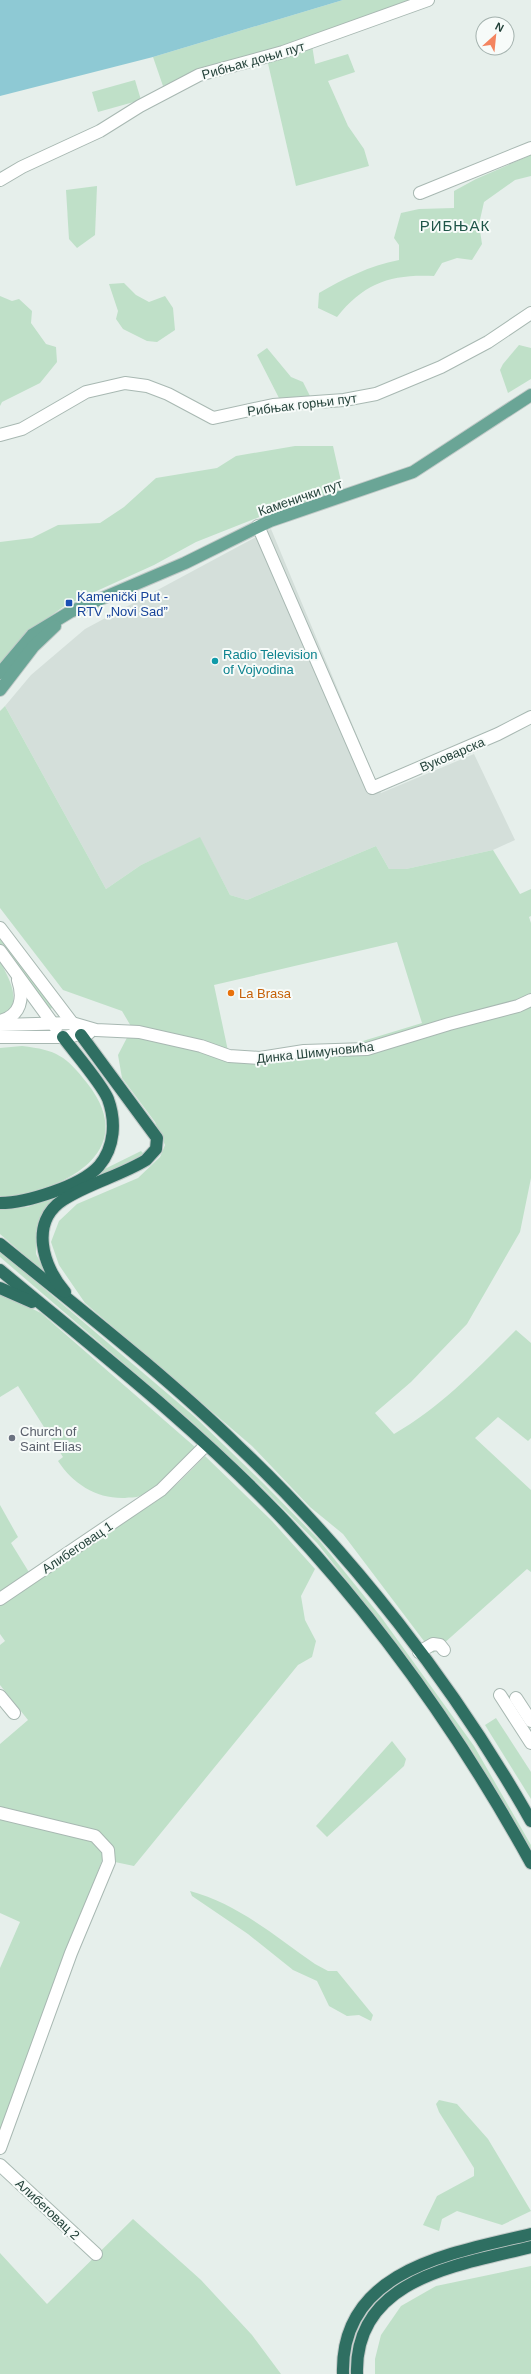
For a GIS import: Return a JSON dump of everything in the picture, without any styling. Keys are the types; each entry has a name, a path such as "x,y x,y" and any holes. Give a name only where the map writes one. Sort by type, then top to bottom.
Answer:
{"highway":[{"path":"81,1035 139,1112 156,1138 157,1143 153,1153 146,1160 64,1200 54,1208 47,1220 42,1244 49,1268 63,1289 91,1319"},
{"path":"0,1203 27,1200 65,1187 98,1166 112,1141 114,1122 108,1098 63,1037"},
{"path":"0,1244 91,1319 230,1438 277,1484 332,1543 419,1652 501,1771 531,1821"},
{"path":"0,1270 61,1319 217,1454 278,1514 318,1558 390,1647 461,1747 505,1817 531,1863"},
{"path":"0,1288 61,1319"},
{"path":"343,2374 343,2351 350,2327 362,2308 381,2287 425,2263 448,2255 531,2234"},
{"path":"357,2374 361,2338 366,2327 378,2310 394,2294 435,2272 531,2247"}],"main road":[{"name":"Каменички пут","path":"0,672 32,635 70,612 185,563 258,526 413,472 531,395"},
{"name":"Каменички пут","path":"0,690 33,648 70,612"}],"street":[{"name":"Рибњак доњи пут","path":"0,180 22,167 100,131 140,106 198,76 220,68 283,52 428,0"},
{"path":"420,193 531,148"},
{"name":"Рибњак горњи пут","path":"0,435 22,429 86,392 125,383 147,386 168,394 213,418 273,406 331,402 376,394 441,368 488,342 531,313"},
{"name":"Вуковарска","path":"258,526 372,788 498,734 531,717"},
{"path":"0,928 81,1035"},
{"path":"0,951 63,1037"},
{"path":"0,1021 12,1017 21,1004 21,988 15,971"},
{"name":"Динка Шимуновића","path":"0,1025 72,1023 96,1030 139,1032 201,1046 229,1056 260,1058 304,1051 367,1049 449,1024 518,1006 531,1000"},
{"name":"Динка Шимуновића","path":"0,1037 63,1037 81,1035 96,1030"},
{"name":"Алибеговац 1","path":"0,1598 161,1490 206,1445"},
{"path":"419,1652 433,1644 440,1645 444,1650"},
{"path":"500,1695 528,1722"},
{"path":"0,1696 14,1713"},
{"path":"516,1698 528,1722 531,1743"},
{"path":"0,1813 95,1836 108,1850 109,1862 71,1953 0,2148"},
{"name":"Алибеговац 2","path":"0,2165 96,2254"}],"shaded area":[{"path":"271,529 381,793 474,754 515,840 493,850 406,869 389,869 376,846 247,900 230,895 200,838 141,865 106,889 5,706 31,675 85,629"}],"green space":[{"path":"343,0 415,0 281,48 207,67 163,86 153,57"},
{"path":"312,45 315,64 348,54 355,72 328,81 348,126 364,149 369,166 296,186 267,59"},
{"path":"135,80 141,100 98,112 92,92"},
{"path":"531,155 531,176 515,180 484,202 479,224 482,244 472,260 457,258 442,263 434,276 404,277 380,283 358,296 347,305 337,317 318,308 319,293 358,273 399,260 399,245 394,238 401,213 419,209 454,208 454,191 476,179"},
{"path":"97,186 95,235 77,248 69,239 66,190"},
{"path":"124,283 136,295 149,302 165,296 173,308 175,330 157,342 147,341 123,329 116,319 118,311 109,284"},
{"path":"0,296 12,301 19,299 32,311 31,323 46,344 56,347 57,362 40,383 2,402 0,406"},
{"path":"519,345 531,348 531,379 508,393 500,370 503,364"},
{"path":"267,348 291,377 303,382 310,396 279,398 257,355"},
{"path":"295,446 333,446 343,490 262,516 196,542 154,565 63,607 30,631 0,668 0,542 32,538 58,525 100,523 124,507 156,478 217,468 236,456"},
{"path":"5,706 106,889 141,865 200,837 230,895 247,900 376,846 389,869 406,869 493,850 520,894 531,889 531,916 529,917 531,923 531,1178 520,1232 467,1324 411,1382 375,1413 394,1434 428,1412 458,1386 516,1330 531,1343 531,1438 528,1441 498,1417 475,1438 531,1490 531,1572 527,1569 433,1653 343,1534 310,1507 252,1446 85,1303 59,1265 51,1242 59,1221 77,1204 138,1178 160,1157 165,1145 155,1122 122,1078 118,1055 132,1028 122,1011 63,990 0,908 0,711","holes":["397,942 422,1023 353,1044 251,1054 228,1051 214,985"]},
{"path":"0,936 54,1007 50,1009 0,944"},
{"path":"0,961 7,975 14,998 8,1011 0,1016"},
{"path":"22,1046 52,1052 73,1066 87,1083 102,1108 105,1130 100,1149 87,1165 69,1178 23,1195 0,1199 0,1048"},
{"path":"141,1151 144,1154 58,1196 43,1215 36,1236 36,1254 46,1274 0,1234 0,1208 28,1207"},
{"path":"0,1251 195,1417 319,1540 381,1617 474,1746 531,1845 531,1853 471,1749 378,1620 317,1543 262,1487 192,1422 0,1257"},
{"path":"0,1293 41,1313 195,1447 163,1481 138,1497 115,1498 95,1493 71,1477 58,1461 63,1457 18,1386 0,1397"},
{"path":"205,1456 272,1521 315,1569 301,1596 305,1620 316,1641 312,1657 298,1665 134,1866 115,1862 111,1844 97,1831 0,1807 0,1744 28,1720 0,1685 0,1645 5,1641 0,1634 0,1505 18,1537 11,1543 35,1582 129,1515 140,1511 161,1498"},
{"path":"496,1718 531,1772 531,1799 485,1725"},
{"path":"392,1741 406,1759 404,1766 327,1837 316,1826"},
{"path":"0,1818 93,1841 104,1855 0,2135 0,1968 20,1922 0,1913"},
{"path":"190,1891 208,1897 240,1912 271,1932 315,1964 328,1971 337,1971 373,2015 371,2021 359,2015 347,2016 329,2006 317,1981 293,1970 248,1934 192,1896"},
{"path":"439,2100 457,2104 488,2139 531,2211 502,2225 457,2211 442,2219 439,2231 423,2225 437,2196 474,2176 474,2168 439,2112 436,2104"},
{"path":"133,2219 201,2280 252,2335 281,2374 0,2374 0,2253 47,2304"},
{"path":"531,2266 531,2374 375,2374 375,2359 381,2335 401,2306 436,2286"}],"water":[{"path":"0,0 343,0 153,57 0,96"}],"place":[{"name":"Kamenički Put - RTV „Novi Sad”","path":"69,603"},
{"name":"Radio Television of Vojvodina","path":"215,661"},
{"name":"La Brasa","path":"231,993"},
{"name":"Church of Saint Elias","path":"12,1438"}],"district":[{"name":"РИБЊАК","path":"455,226"}]}
